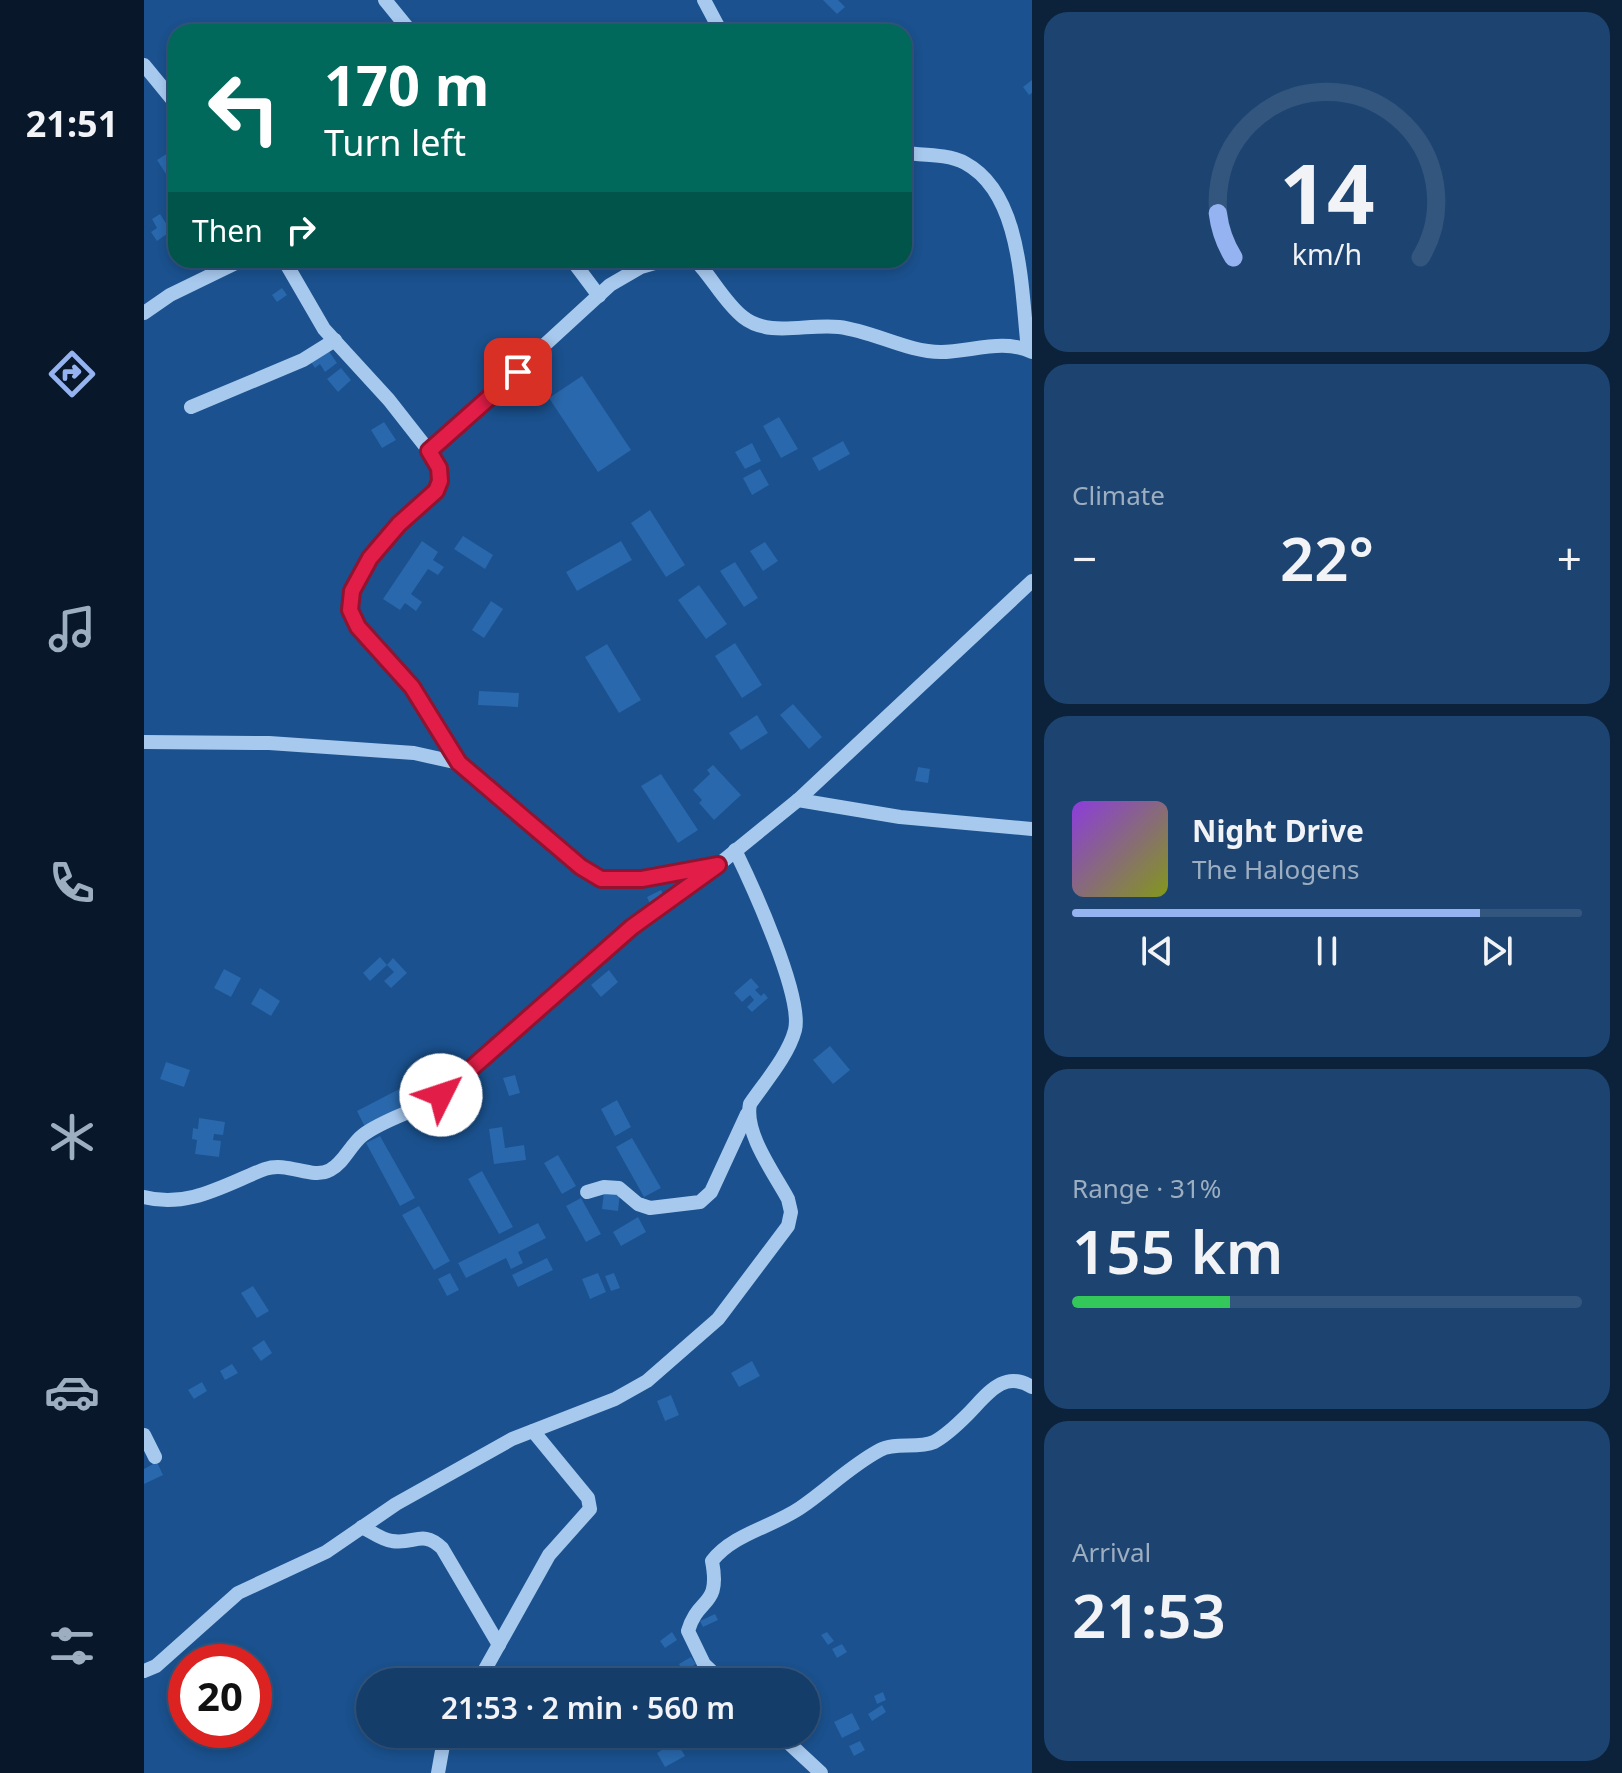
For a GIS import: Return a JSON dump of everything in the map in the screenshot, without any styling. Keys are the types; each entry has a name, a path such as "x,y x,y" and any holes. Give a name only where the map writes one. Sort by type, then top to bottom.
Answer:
{"street":[{"path":"385,0 404,24"},
{"path":"704,0 717,24"},
{"path":"144,65 168,94"},
{"path":"702,268 742,316 756,324 772,328 838,327 880,336 927,352 1003,346 1030,351 1014,236 999,197 977,172 962,161 912,154"},
{"path":"144,313 170,295 226,268"},
{"path":"289,268 324,329 389,400 439,468 440,481 436,491 399,524 370,558 352,591 350,610 358,627 412,687 459,763 581,867 601,879 642,879 718,865"},
{"path":"578,268 599,296"},
{"path":"429,451 610,285 639,268"},
{"path":"191,407 303,360 335,340"},
{"path":"144,1197 182,1200 228,1187 268,1168 297,1168 315,1174 327,1172 337,1166 364,1135 441,1095 632,927 718,865 798,800 1032,581"},
{"path":"144,742 269,743 414,753 459,763"},
{"path":"798,800 900,817 1032,829"},
{"path":"587,1192 604,1187 619,1188 638,1204 650,1208 700,1202 711,1192 750,1104 789,1045 795,1028 796,1004 756,892 735,850"},
{"path":"144,1671 156,1666 238,1593 326,1552 396,1504 512,1439 615,1399 647,1381 718,1319 788,1226 791,1212 788,1199 750,1129 748,1114"},
{"path":"708,1668 688,1631 714,1592 717,1584 712,1561 722,1549 800,1508 839,1476 883,1448 933,1442 962,1420 998,1385 1020,1380 1032,1387"},
{"path":"486,1668 549,1555 590,1509 588,1498 533,1431"},
{"path":"144,1435 155,1457"},
{"path":"362,1527 389,1541 414,1538 433,1540 442,1548 499,1645"},
{"path":"438,1773 442,1748"},
{"path":"794,1748 821,1773"}],"building":[{"path":"823,0 838,0 845,7 837,14"},
{"path":"1032,80 1032,93 1029,95 1023,87"},
{"path":"168,153 168,173 166,174 157,160"},
{"path":"160,214 168,226 168,233 157,241 151,232 157,228 152,219"},
{"path":"282,288 287,295 277,302 272,295"},
{"path":"328,350 337,363 325,372 320,364 315,368 311,362"},
{"path":"341,368 351,380 338,392 327,379"},
{"path":"582,376 631,450 598,472 549,398"},
{"path":"779,417 798,449 781,458 763,426"},
{"path":"384,422 396,440 382,448 371,430"},
{"path":"843,441 850,454 819,471 812,458"},
{"path":"752,443 761,461 745,469 735,452"},
{"path":"760,469 769,485 752,495 743,478"},
{"path":"650,510 685,565 666,577 631,523"},
{"path":"463,536 493,555 485,569 454,549"},
{"path":"422,541 438,552 433,560 444,567 438,575 428,569 411,594 422,602 416,611 405,603 400,610 383,599"},
{"path":"621,541 632,560 577,591 566,572"},
{"path":"765,542 778,561 763,571 750,551"},
{"path":"735,562 758,598 744,607 720,571"},
{"path":"699,585 727,624 706,639 678,600"},
{"path":"491,601 503,609 484,638 472,630"},
{"path":"735,643 762,685 742,698 715,656"},
{"path":"607,644 641,700 619,713 585,657"},
{"path":"479,691 519,693 518,707 478,705"},
{"path":"793,704 822,737 809,749 780,715"},
{"path":"757,715 768,733 741,750 729,733"},
{"path":"713,765 741,795 714,820 699,803 702,800 693,790 710,774 707,770"},
{"path":"918,767 930,769 928,783 915,781"},
{"path":"661,774 698,830 678,843 641,786"},
{"path":"661,890 665,898 651,906 647,897"},
{"path":"380,957 387,965 370,981 363,973"},
{"path":"393,958 407,973 391,988 384,981 394,972 387,965"},
{"path":"224,969 241,978 231,997 214,988"},
{"path":"609,970 618,982 601,997 591,985"},
{"path":"751,978 759,987 755,990 768,998 752,1012 747,1007 754,1000 750,995 742,1002 734,993"},
{"path":"260,988 280,1001 271,1016 251,1004"},
{"path":"830,1046 850,1070 833,1084 813,1060"},
{"path":"166,1062 190,1070 184,1087 160,1079"},
{"path":"430,1073 439,1091 366,1129 357,1111"},
{"path":"515,1075 520,1093 509,1096 503,1078"},
{"path":"617,1100 631,1127 615,1136 601,1109"},
{"path":"199,1118 225,1122 223,1135 214,1134 213,1140 221,1141 219,1157 195,1154 197,1140 192,1139 193,1128 198,1129"},
{"path":"502,1127 505,1148 524,1145 526,1160 494,1164 489,1129"},
{"path":"380,1136 415,1198 400,1206 366,1143"},
{"path":"632,1138 661,1188 644,1197 616,1147"},
{"path":"558,1155 576,1186 562,1194 544,1163"},
{"path":"482,1171 513,1227 499,1234 468,1179"},
{"path":"604,1191 620,1193 618,1211 602,1209"},
{"path":"581,1198 601,1234 586,1242 566,1206"},
{"path":"419,1206 450,1261 434,1270 402,1215"},
{"path":"638,1217 646,1232 621,1246 613,1232"},
{"path":"538,1223 546,1238 518,1252 523,1263 511,1269 506,1258 466,1278 458,1263"},
{"path":"547,1258 553,1270 518,1287 512,1275"},
{"path":"450,1273 459,1290 447,1296 438,1279"},
{"path":"598,1273 606,1292 590,1299 582,1279"},
{"path":"614,1273 620,1288 611,1291 605,1276"},
{"path":"253,1286 269,1311 257,1318 241,1293"},
{"path":"264,1340 272,1353 261,1361 252,1348"},
{"path":"752,1361 760,1376 739,1387 731,1373"},
{"path":"232,1364 238,1373 225,1380 220,1371"},
{"path":"202,1382 207,1391 194,1399 188,1390"},
{"path":"671,1395 679,1415 665,1421 657,1401"},
{"path":"157,1462 163,1475 144,1484 144,1469"},
{"path":"715,1614 718,1620 703,1627 700,1621"},
{"path":"672,1632 677,1640 665,1648 660,1641"},
{"path":"827,1632 834,1641 828,1645 821,1635"},
{"path":"842,1644 847,1652 837,1658 832,1649"},
{"path":"691,1657 696,1664 682,1668 679,1664"},
{"path":"883,1692 886,1700 877,1704 874,1696"},
{"path":"882,1705 886,1712 872,1721 868,1714"},
{"path":"852,1713 860,1729 842,1738 834,1722"},
{"path":"860,1741 865,1750 854,1756 849,1746"},
{"path":"665,1748 680,1748 685,1756 665,1767 657,1753"}],"route":[{"path":"441,1095 632,927 718,865 642,879 601,879 581,867 459,763 412,687 358,627 350,610 352,591 370,558 399,524 436,491 440,481 439,468 429,451 518,372"}]}
